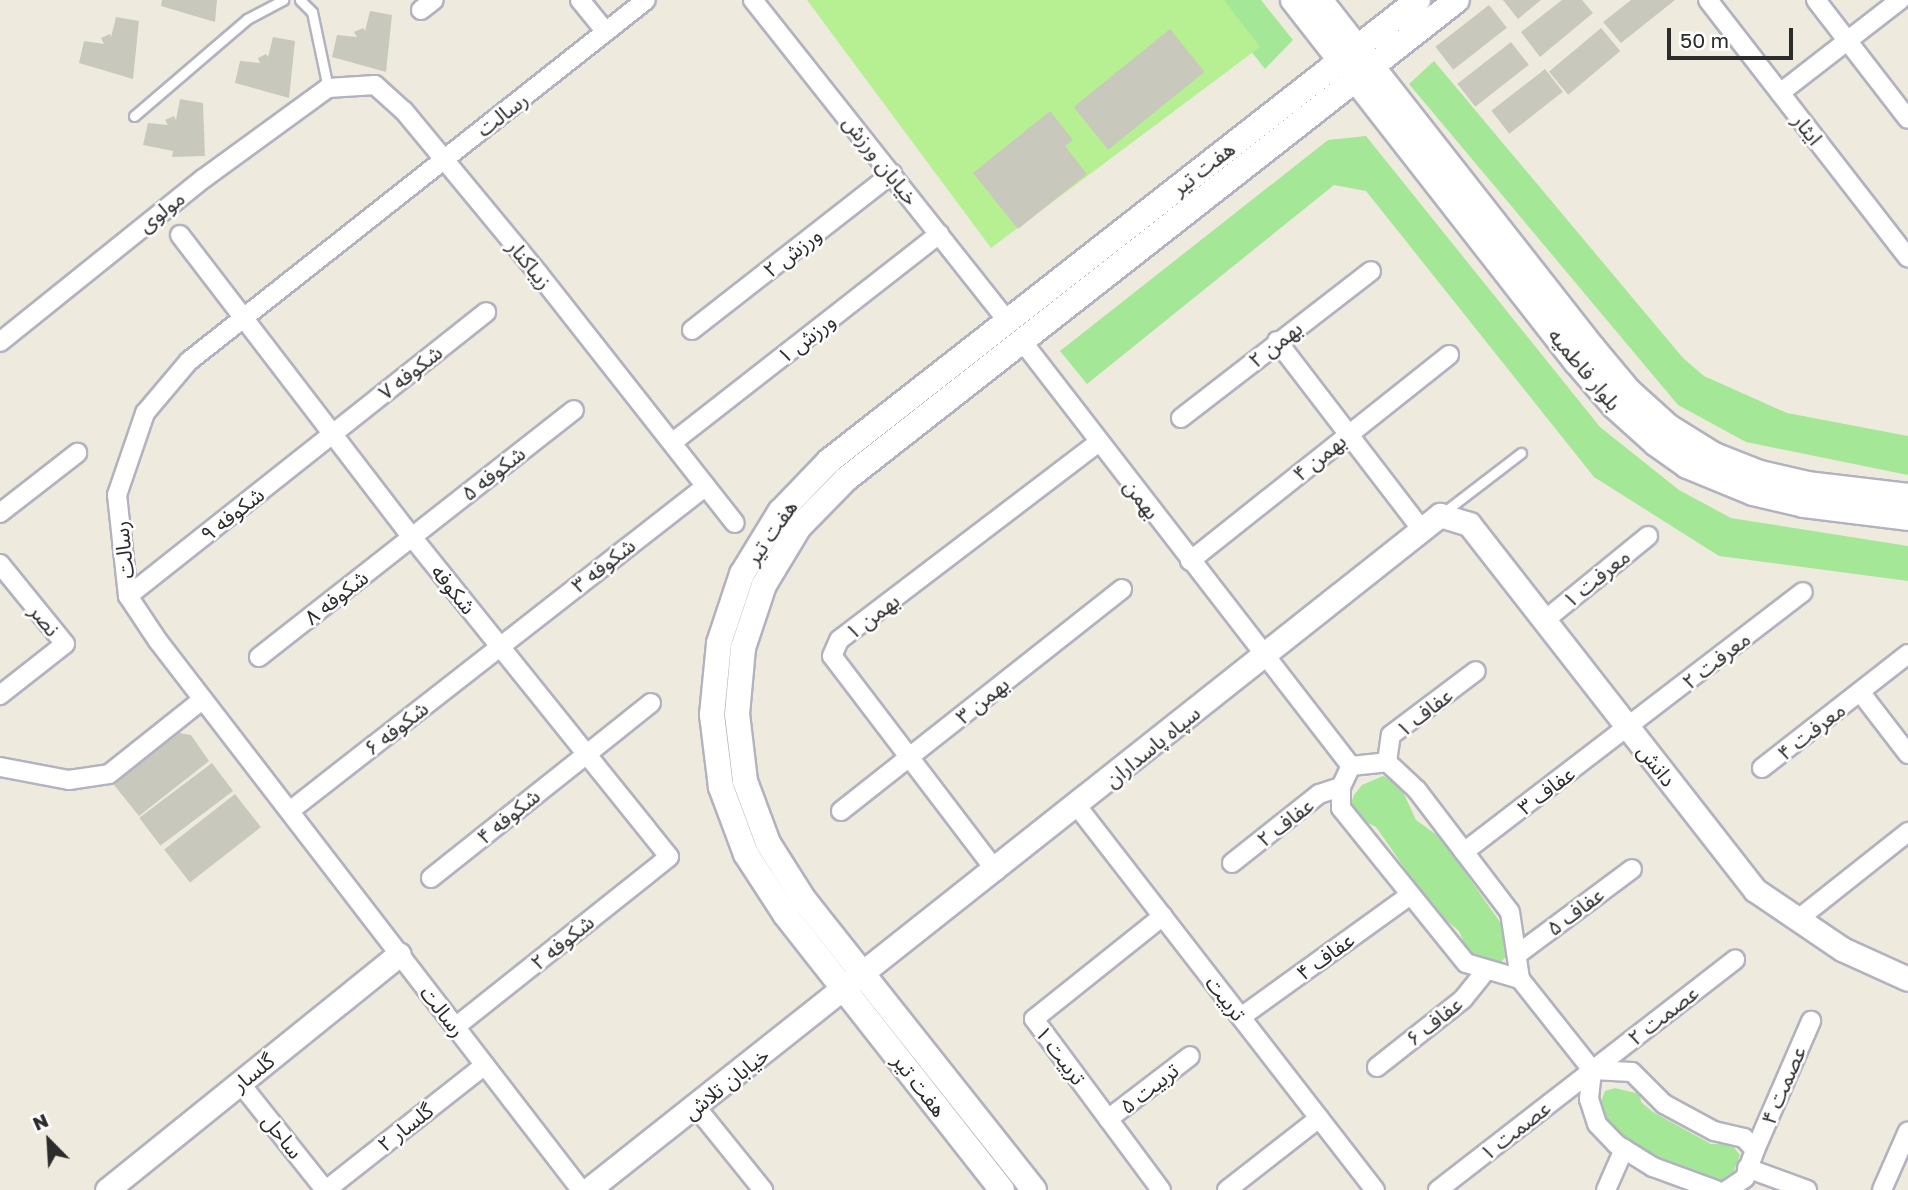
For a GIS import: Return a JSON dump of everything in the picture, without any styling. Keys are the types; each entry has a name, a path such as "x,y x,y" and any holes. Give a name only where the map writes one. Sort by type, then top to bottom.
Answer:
{"main road":[{"path":"1293,0 1356,63"},
{"path":"1320,0 1356,63"},
{"path":"1356,63 1418,0"},
{"path":"1356,63 1457,0"},
{"name":"هفت تیر","path":"1002,1190 854,983 768,844 743,768 737,714 743,648 764,585 799,527 846,478 1015,331 1356,63"},
{"name":"بلوار فاطمیه","path":"1356,63 1629,391 1669,427 1714,455 1760,473 1808,484 1908,496"},
{"name":"بلوار فاطمیه","path":"1356,63 1576,362 1614,406 1656,444 1687,466 1754,493 1804,505 1908,518"},
{"name":"هفت تیر","path":"854,983 1034,1190"}],"street":[{"path":"580,0 606,32"},
{"name":"رسالت","path":"581,1190 291,810 202,700 128,596 117,495 133,441 145,413 189,361 646,0"},
{"name":"خیابان ورزش","path":"753,0 1015,331"},
{"name":"ایثار","path":"1708,0 1908,258"},
{"path":"1816,0 1908,119"},
{"path":"1780,93 1900,0"},
{"name":"زیباکنار","path":"328,88 375,85 404,111 673,442 734,523"},
{"name":"مولوی","path":"0,342 183,194 328,88"},
{"name":"ورزش ۲","path":"692,330 892,174"},
{"name":"ورزش ۱","path":"673,442 939,234"},
{"name":"شکوفه","path":"180,235 335,432 412,537 669,856"},
{"name":"بهمن ۲","path":"1181,418 1371,271"},
{"name":"شکوفه ۷","path":"335,432 486,312"},
{"name":"بهمن","path":"1015,331 1263,657 1351,766"},
{"path":"1278,341 1422,530"},
{"name":"بهمن ۴","path":"1190,561 1449,355"},
{"name":"شکوفه ۵","path":"412,537 574,410"},
{"name":"شکوفه ۹","path":"128,596 335,432"},
{"name":"بهمن ۱","path":"996,870 832,656 839,640 1099,442"},
{"path":"0,513 77,453"},
{"name":"شکوفه ۳","path":"501,646 706,486"},
{"name":"سپاه پاسداران","path":"854,983 1440,516"},
{"name":"دانش","path":"1440,516 1469,524 1755,890 1842,949 1908,979"},
{"name":"معرفت ۱","path":"1545,620 1648,536"},
{"name":"شکوفه ۸","path":"259,657 412,537"},
{"name":"نصر","path":"0,564 65,644 0,695"},
{"name":"بهمن ۳","path":"841,811 1122,589"},
{"name":"معرفت ۲","path":"1628,728 1804,592"},
{"name":"شکوفه ۶","path":"291,810 501,646"},
{"name":"معرفت ۴","path":"1762,768 1908,654"},
{"name":"عفاف ۱","path":"1387,762 1391,735 1476,671"},
{"path":"1861,693 1908,754"},
{"path":"0,767 69,780 109,774 202,700"},
{"name":"شکوفه ۴","path":"431,878 651,703"},
{"name":"عفاف ۳","path":"1464,852 1628,728"},
{"path":"1520,979 1466,963 1409,895 1341,808 1341,787 1351,766 1387,762 1417,790 1510,912 1520,979 1592,1070 1589,1099 1597,1124 1624,1149 1653,1167 1728,1190"},
{"name":"عفاف ۲","path":"1232,863 1319,794 1341,787"},
{"name":"تربیت","path":"1077,806 1375,1190"},
{"path":"1797,920 1908,832"},
{"name":"شکوفه ۲","path":"455,1027 669,856"},
{"name":"عفاف ۵","path":"1517,954 1632,869"},
{"name":"عفاف ۴","path":"1241,1017 1409,895"},
{"name":"تربیت ۱","path":"1161,1190 1034,1020 1163,916"},
{"name":"گلسار","path":"107,1190 399,954"},
{"name":"عصمت ۲","path":"1592,1070 1735,960"},
{"name":"عفاف ۶","path":"1377,1067 1463,999 1486,971"},
{"name":"خیابان تلاش","path":"588,1190 854,983"},
{"name":"عصمت ۴","path":"1728,1190 1745,1178 1811,1021"},
{"name":"تربیت ۵","path":"1108,1119 1190,1056"},
{"name":"گلسار ۲","path":"326,1190 485,1065"},
{"path":"1592,1070 1632,1072 1664,1104 1714,1131 1744,1139 1755,1150"},
{"name":"عصمت ۱","path":"1438,1190 1592,1070"},
{"name":"ساحل","path":"240,1083 326,1190"},
{"path":"696,1107 763,1190"},
{"path":"1227,1190 1320,1118"},
{"path":"1882,1190 1908,1131"},
{"path":"1606,1190 1624,1149"},
{"path":"1747,1168 1807,1190"}],"lane":[{"path":"134,116 247,19 283,0"},
{"path":"300,0 312,12 328,88"},
{"path":"1440,516 1521,453"}],"green space":[{"path":"807,0 1224,0 1260,47 991,248"},
{"path":"1211,0 1261,0 1293,40 1265,69"},
{"path":"1434,61 1683,358 1704,376 1787,413 1908,436 1908,475 1746,442 1678,405 1409,84"},
{"path":"1366,136 1600,427 1679,490 1731,518 1908,546 1908,581 1719,556 1594,477 1366,191 1334,185 1087,384 1060,351 1328,140"},
{"path":"1383,776 1399,783 1416,820 1441,838 1507,932 1508,954 1498,966 1469,955 1459,931 1433,909 1376,827 1357,817 1351,803 1354,795 1362,785"},
{"path":"1615,1088 1640,1094 1641,1102 1653,1112 1711,1144 1731,1144 1740,1155 1730,1182 1718,1184 1643,1152 1618,1134 1603,1120 1599,1107 1605,1091"}],"building":[{"path":"162,0 217,0 215,22 161,6"},
{"path":"1503,0 1541,0 1518,19"},
{"path":"1562,0 1582,0 1593,13 1540,57 1521,32"},
{"path":"1631,0 1675,0 1621,43 1603,22"},
{"path":"1489,5 1507,28 1453,70 1435,47"},
{"path":"370,11 392,15 386,72 332,57 337,35 357,37 354,32 363,28 365,31"},
{"path":"116,17 139,21 133,79 79,63 84,41 104,44 101,38 110,34 111,37"},
{"path":"1601,28 1620,51 1568,95 1549,72"},
{"path":"1170,29 1205,72 1108,150 1074,107"},
{"path":"273,37 295,41 289,98 235,83 240,61 260,63 258,58 266,54 268,57"},
{"path":"1511,42 1529,65 1475,107 1457,84"},
{"path":"1545,69 1563,92 1509,134 1491,111"},
{"path":"180,99 203,103 205,156 172,157 173,151 143,145 148,123 168,125 165,120 174,116 176,120"},
{"path":"1050,111 1073,140 1065,146 1087,174 1018,229 973,173"},
{"path":"179,733 191,735 209,761 139,816 114,785"},
{"path":"212,763 233,791 160,846 139,818"},
{"path":"235,794 261,827 190,883 164,849"}]}
